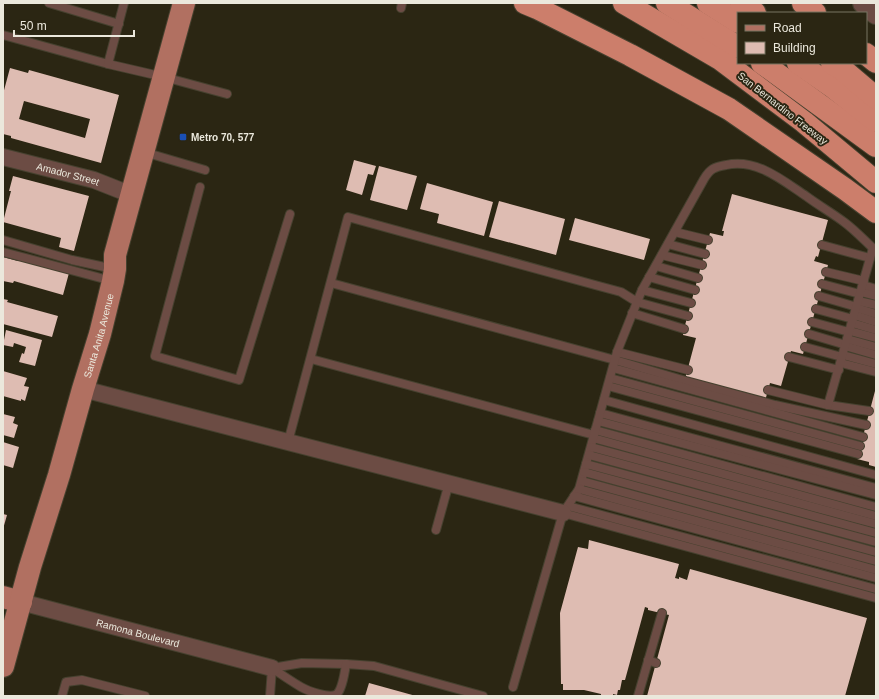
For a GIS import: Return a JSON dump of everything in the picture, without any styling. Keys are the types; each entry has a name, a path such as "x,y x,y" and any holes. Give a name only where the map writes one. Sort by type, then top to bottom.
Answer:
{"highway":[{"path":"525,3 630,55 729,109 876,212"},
{"name":"San Bernardino Freeway","path":"624,3 720,59 804,122 876,182"},
{"path":"667,3 737,46"},
{"path":"708,3 737,21"},
{"path":"741,3 754,12"},
{"path":"803,3 814,12"},
{"path":"867,55 876,62"},
{"path":"763,64 876,146"},
{"path":"799,64 834,88 876,121"},
{"path":"834,64 843,70 876,98"}],"main road":[{"name":"Santa Anita Avenue","path":"3,666 12,599 30,567 59,475 100,334 114,275 115,255 184,3"}],"street":[{"path":"863,3 876,14"},
{"name":"Amador Street","path":"3,157 94,180 132,195"},
{"path":"83,389 449,483 565,509"},
{"name":"Ramona Boulevard","path":"12,599 272,668"}],"lane":[{"path":"49,3 119,24"},
{"path":"108,64 124,3"},
{"path":"3,35 108,64 227,94"},
{"path":"143,151 205,170"},
{"path":"513,687 565,509 579,489 615,360 632,313 642,290 710,170 716,167 738,163 758,167 780,179 845,222 875,250 870,258 828,405"},
{"path":"200,187 155,356 177,363 239,380 290,214"},
{"path":"288,442 348,217 621,292 637,302 688,316"},
{"path":"675,232 708,240"},
{"path":"3,240 72,260 114,275"},
{"path":"668,244 705,254"},
{"path":"822,245 870,258"},
{"path":"3,252 114,275"},
{"path":"662,255 702,265"},
{"path":"656,266 698,278"},
{"path":"826,272 876,347"},
{"path":"649,278 695,290"},
{"path":"331,283 775,405 866,425"},
{"path":"822,284 876,338"},
{"path":"854,315 876,289"},
{"path":"642,290 691,303"},
{"path":"819,296 854,315 876,330"},
{"path":"854,315 876,296"},
{"path":"809,334 876,305"},
{"path":"816,309 854,315 876,322"},
{"path":"632,313 684,329"},
{"path":"812,322 854,315 876,314"},
{"path":"854,315 876,355"},
{"path":"805,347 841,361 876,372"},
{"path":"789,357 876,364"},
{"path":"311,358 876,524"},
{"path":"615,360 688,370"},
{"path":"615,360 863,437"},
{"path":"609,382 860,446"},
{"path":"609,382 858,454"},
{"path":"768,390 828,405 869,411"},
{"path":"604,400 876,475"},
{"path":"599,416 876,488"},
{"path":"599,416 876,495"},
{"path":"593,441 876,506"},
{"path":"593,441 876,516"},
{"path":"593,441 876,534"},
{"path":"585,468 876,542"},
{"path":"585,468 876,552"},
{"path":"582,480 876,561"},
{"path":"436,530 449,483"},
{"path":"579,489 876,570"},
{"path":"574,496 876,578"},
{"path":"565,509 876,589"},
{"path":"565,509 876,598"},
{"path":"638,696 652,661 662,613"},
{"path":"272,668 302,663 374,666 483,696"},
{"path":"272,668 302,688 331,696 340,690 346,664"},
{"path":"270,696 272,668"},
{"path":"62,696 66,682 82,680 146,696"}],"building":[{"path":"10,68 28,73 29,70 119,95 101,163 11,138 11,136 3,134 3,94","holes":["24,101 90,119 85,138 19,119"]},
{"path":"354,160 376,166 373,175 368,174 362,195 346,190"},
{"path":"379,166 417,176 407,210 370,200"},
{"path":"13,176 89,196 74,251 59,247 61,238 3,222 11,191 9,191"},
{"path":"427,183 493,202 484,236 437,223 439,214 420,209"},
{"path":"732,194 828,220 818,257 816,256 814,261 828,265 803,354 791,351 781,386 770,383 765,401 685,379 696,338 683,335 684,329 710,233 723,236 724,231 722,231"},
{"path":"499,201 565,219 556,255 489,237"},
{"path":"575,218 650,239 644,260 569,240"},
{"path":"3,257 69,273 63,295 14,281 13,283 3,281"},
{"path":"3,299 8,300 7,302 58,316 52,337 3,324"},
{"path":"6,330 42,340 35,366 19,362 26,347 14,343 13,347 3,345"},
{"path":"3,371 27,378 24,386 29,387 25,401 3,396"},
{"path":"875,391 876,467 869,465 869,462 857,459"},
{"path":"3,414 15,417 13,423 18,425 14,438 3,435"},
{"path":"3,442 19,447 13,468 3,465"},
{"path":"3,514 7,515 3,529"},
{"path":"589,540 679,564 675,578 679,579 679,577 687,580 690,569 867,618 845,696 647,696 669,615 648,610 648,608 645,607 625,680 622,680 620,690 618,690 617,695 613,694 613,696 601,696 601,694 584,690 563,690 563,684 561,684 560,613 578,547 588,549"},
{"path":"369,683 416,696 365,696"}],"place":[{"name":"Metro 70, 577","path":"183,137"}]}
